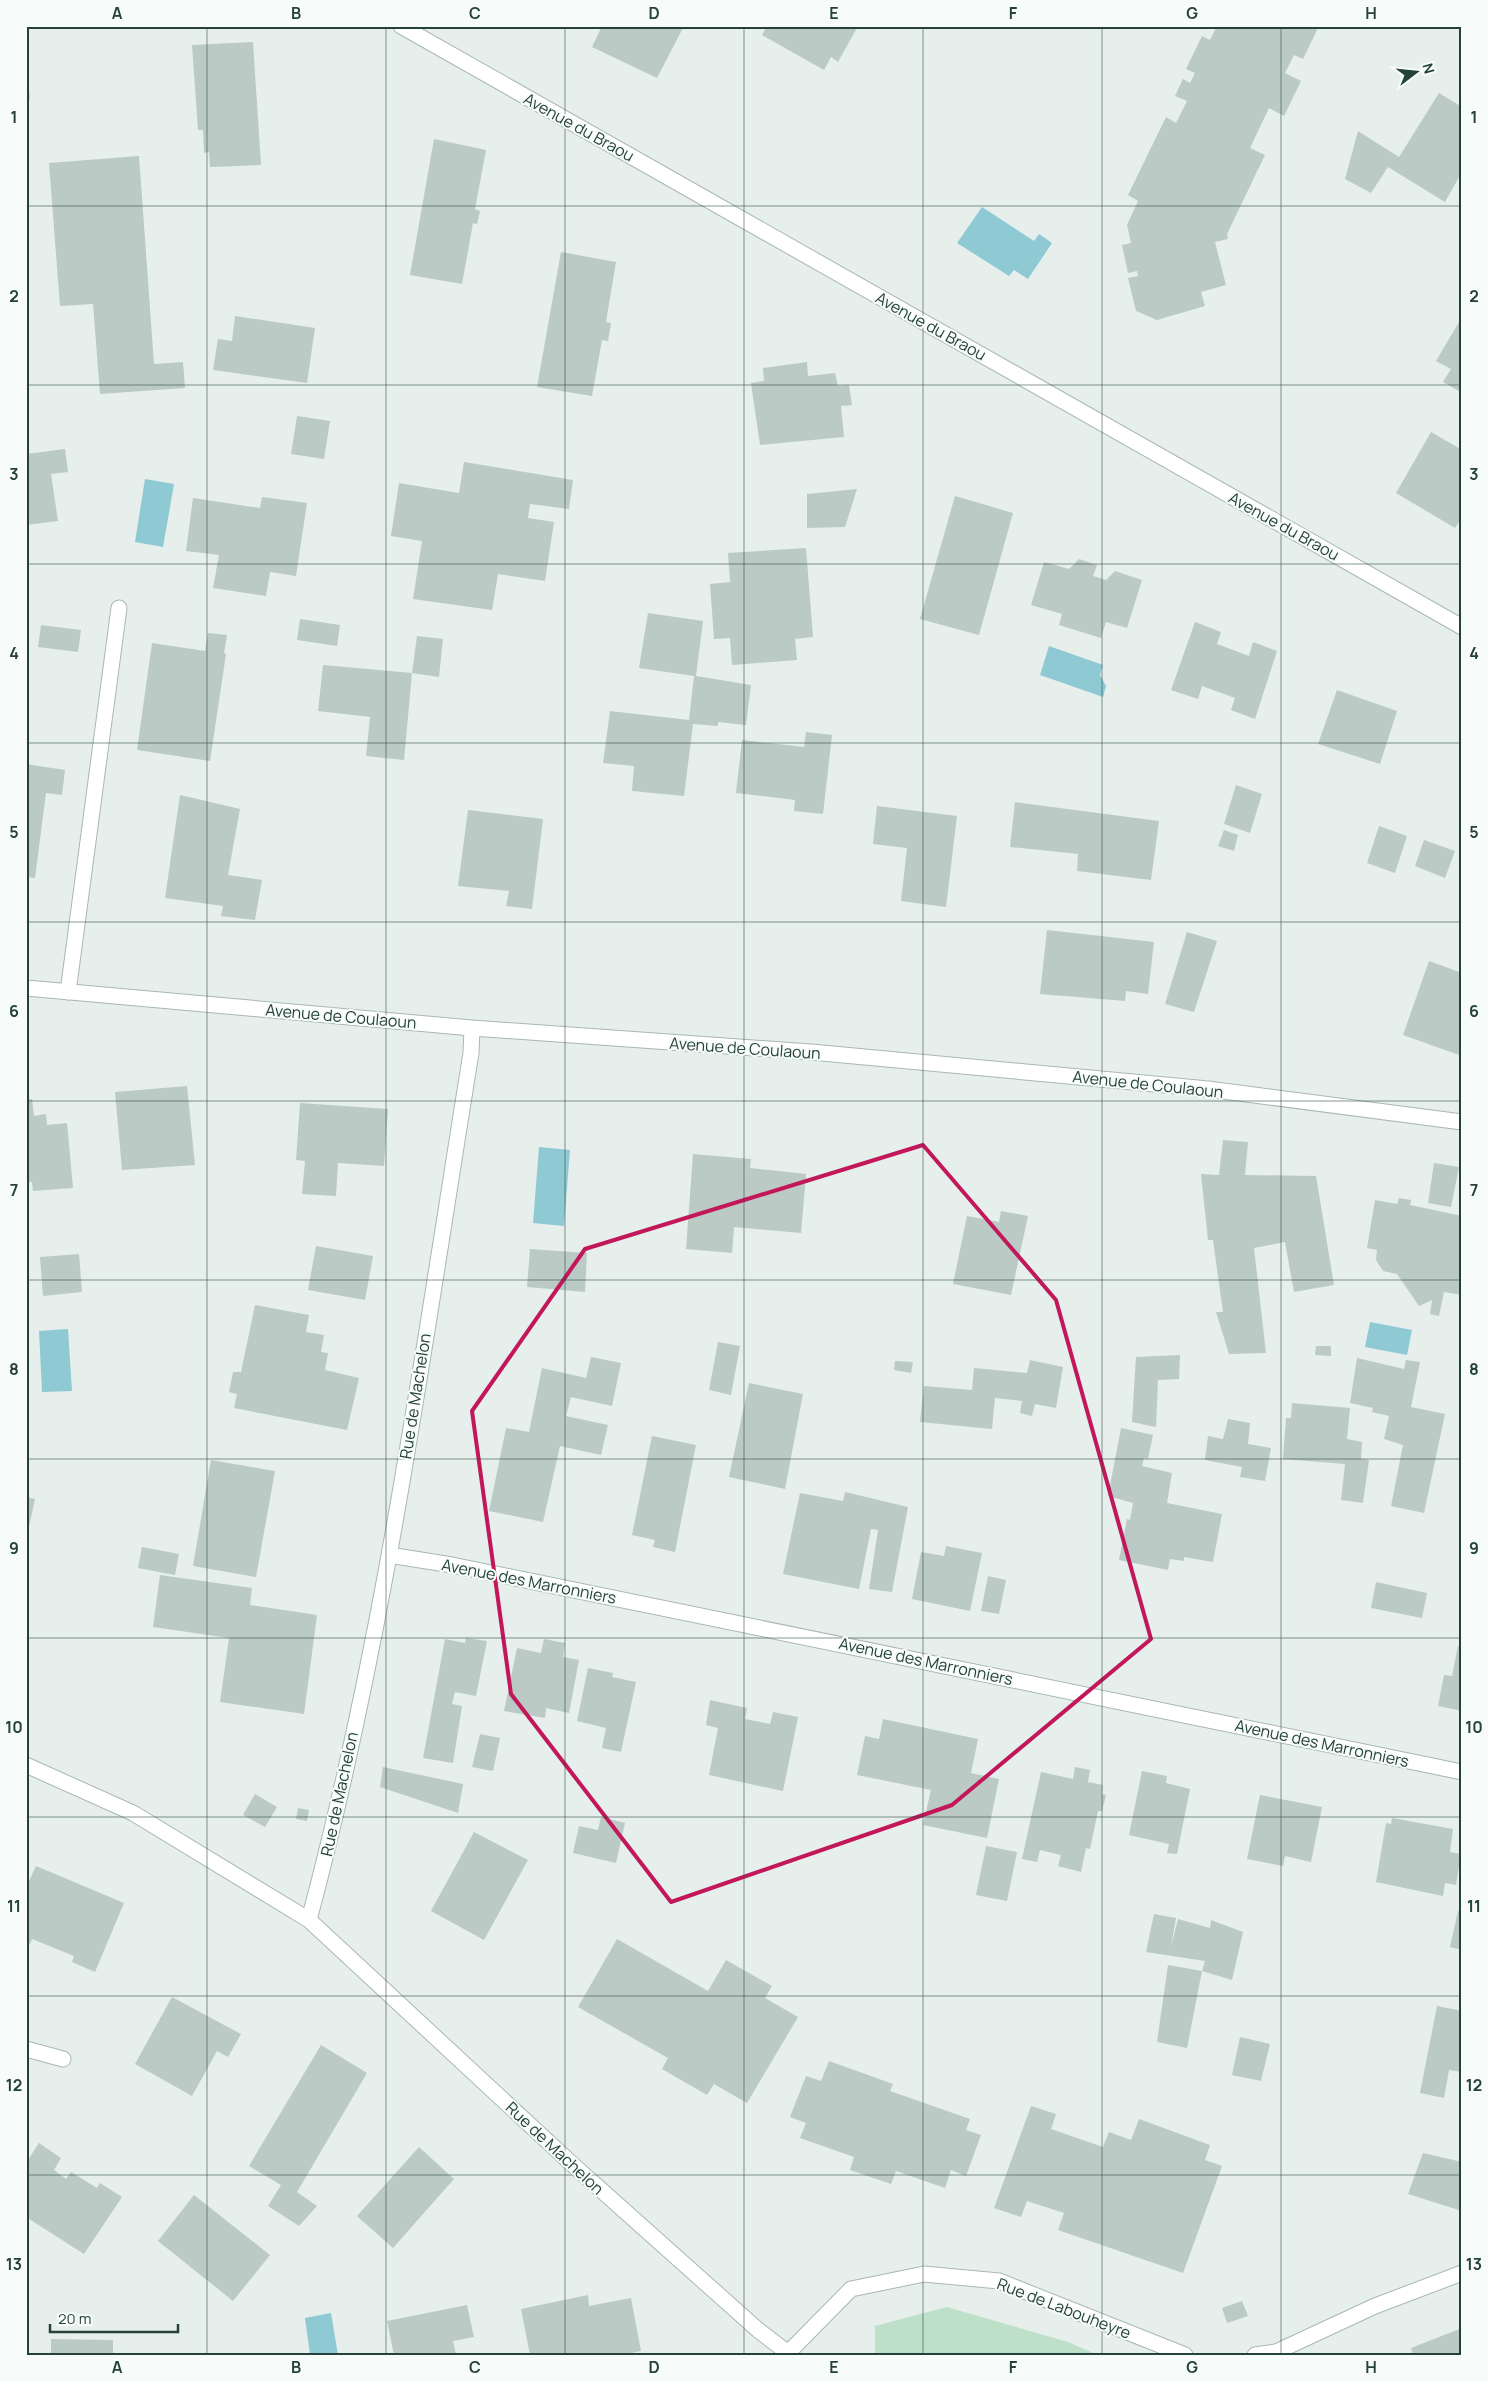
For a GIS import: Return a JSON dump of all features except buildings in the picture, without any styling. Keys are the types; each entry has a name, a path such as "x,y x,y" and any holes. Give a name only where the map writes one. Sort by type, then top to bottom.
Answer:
{"street":[{"name":"Avenue du Braou","path":"401,26 1462,627"},
{"path":"68,992 119,608"},
{"name":"Avenue de Coulaoun","path":"26,988 472,1028 811,1052 1208,1089 1462,1122"},
{"name":"Rue de Machelon","path":"472,1028 471,1053 389,1556 332,1836 309,1920 572,2164 758,2330 788,2354"},
{"name":"Avenue des Marronniers","path":"389,1556 452,1565 1462,1772"},
{"path":"26,1765 133,1813 309,1920"},
{"path":"26,2049 63,2060"},
{"path":"1255,2355 1276,2352 1375,2306 1462,2273"},
{"name":"Rue de Labouheyre","path":"788,2354 851,2289 924,2274 999,2281 1186,2355"}],"highlighted area":[{"path":"923,1145 1056,1300 1151,1639 952,1805 671,1902 511,1694 472,1411 585,1249"}],"green space":[{"path":"947,2307 1068,2342 1098,2355 875,2355 875,2326"}],"water":[{"path":"982,207 1034,241 1039,234 1052,243 1028,279 1014,270 1009,276 957,243"},
{"path":"145,479 174,484 163,547 135,542"},
{"path":"1049,646 1103,665 1100,675 1106,686 1103,697 1040,675"},
{"path":"539,1147 570,1150 564,1226 533,1223"},
{"path":"1370,1322 1412,1330 1407,1355 1365,1347"},
{"path":"68,1329 72,1391 42,1392 39,1331"},
{"path":"331,2313 338,2355 310,2355 305,2318"}]}
